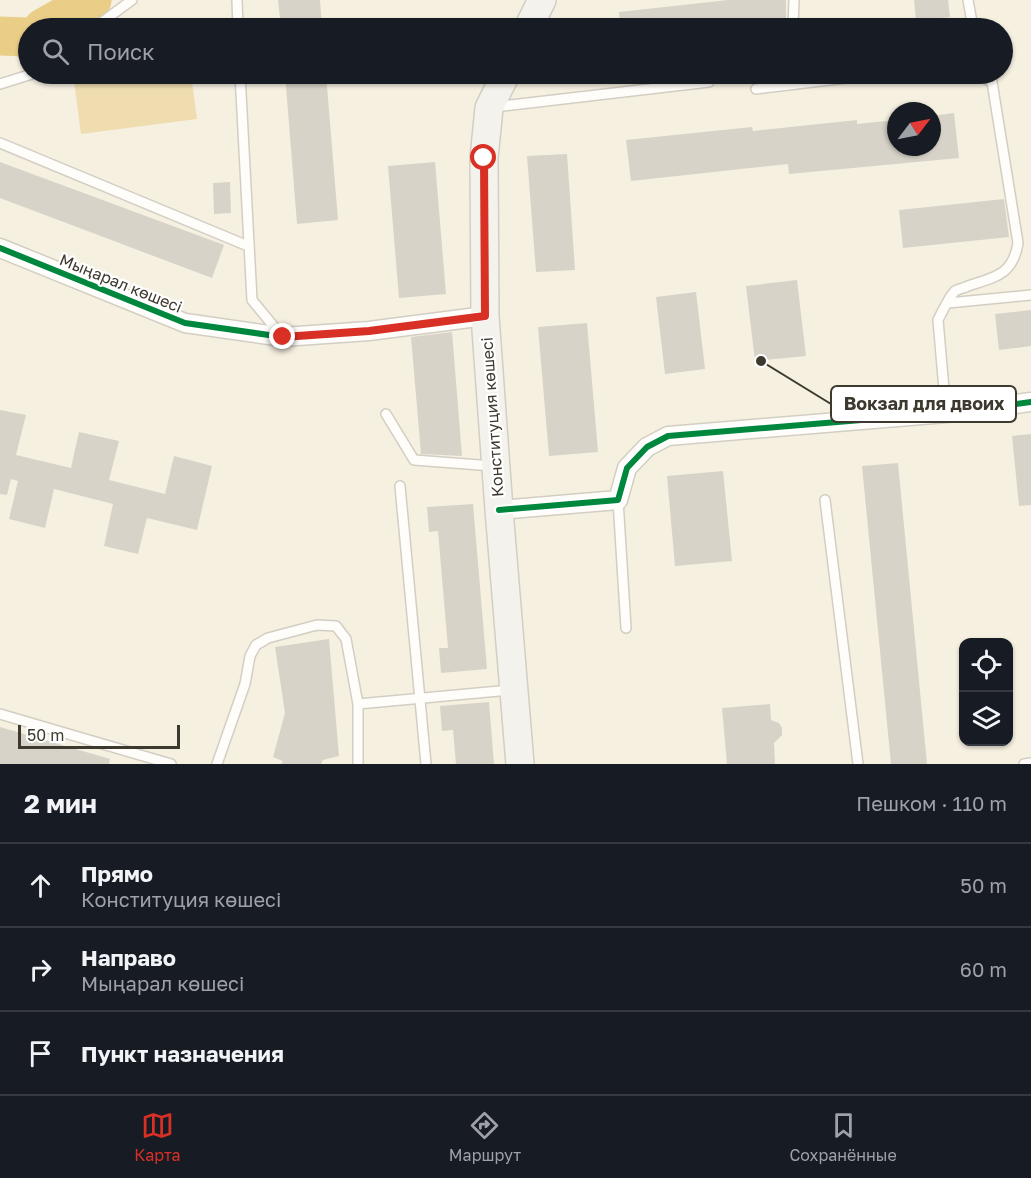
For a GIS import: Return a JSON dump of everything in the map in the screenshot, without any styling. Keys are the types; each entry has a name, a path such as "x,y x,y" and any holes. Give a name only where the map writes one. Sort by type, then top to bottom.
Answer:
{"main road":[{"path":"533,18 542,0"},
{"name":"Конституция көшесі","path":"501,84 489,108 484,158 485,316 520,764"}],"street":[{"name":"Мыңарал көшесі","path":"0,248 185,323 283,337 369,331 485,316"},
{"path":"499,510 618,500 627,468 647,447 668,436 946,413 1031,402"}],"lane":[{"path":"108,18 132,0"},
{"path":"237,0 238,18"},
{"path":"793,18 794,0"},
{"path":"968,0 971,18"},
{"path":"0,84 18,78"},
{"path":"240,84 252,300 283,337"},
{"path":"489,108 692,84"},
{"path":"756,89 790,84"},
{"path":"946,413 938,320 956,291 996,277 1006,269 1015,257 1017,243 992,84"},
{"path":"0,143 248,246"},
{"path":"948,303 1031,295"},
{"path":"386,414 414,460 495,466"},
{"path":"400,486 426,764"},
{"path":"618,500 626,628"},
{"path":"825,500 858,764"},
{"path":"217,764 245,684 250,656 256,645 268,638 317,625 336,626 346,639 358,704 358,764"},
{"path":"358,704 513,690"},
{"path":"0,714 171,764"},
{"path":"1024,764 1031,763"}],"shaded area":[{"path":"74,84 192,84 197,119 81,134"}],"building":[{"path":"278,0 320,0 321,18 280,18"},
{"path":"728,0 786,0 786,18 619,18 619,12"},
{"path":"914,0 948,0 950,17 916,18"},
{"path":"286,84 327,84 338,220 297,224"},
{"path":"954,113 959,158 789,174 788,164 631,181 626,140 752,127 753,131 857,120 857,124 887,121 887,156 941,156 941,115"},
{"path":"567,154 575,270 536,272 527,156"},
{"path":"0,162 224,245 212,278 0,198"},
{"path":"435,162 446,294 399,298 388,166"},
{"path":"230,182 231,213 214,214 213,183"},
{"path":"1004,199 1009,237 903,248 899,210"},
{"path":"797,280 806,356 755,361 746,286"},
{"path":"696,292 705,369 665,374 656,297"},
{"path":"1031,310 1031,346 999,350 995,314"},
{"path":"587,323 598,452 549,456 538,327"},
{"path":"452,332 462,456 421,454 411,337"},
{"path":"0,410 26,415 16,455 71,468 79,432 119,441 109,480 165,494 174,456 212,466 197,530 147,518 138,554 104,546 113,504 54,489 45,528 9,519 18,481 11,479 7,495 0,494"},
{"path":"1031,434 1031,505 1019,506 1012,436"},
{"path":"898,463 927,764 891,764 862,466"},
{"path":"723,471 732,561 675,566 667,476"},
{"path":"473,504 487,669 441,673 439,648 448,648 438,531 429,532 427,507"},
{"path":"329,639 339,756 323,760 321,764 281,764 283,761 273,757 285,713 275,647"},
{"path":"489,702 494,764 456,764 453,730 442,731 440,706"},
{"path":"770,704 771,720 779,723 782,728 782,735 774,743 775,764 727,764 722,708"},
{"path":"0,727 110,759 109,764 0,764"}],"waterway":[{"path":"60,18 92,0"},
{"path":"0,36 18,37"}],"cycle path":[{"path":"0,248 185,323 283,337 369,331 485,316"},
{"path":"499,510 618,500 627,468 647,447 668,436 946,413 1031,402"}],"place":[{"name":"Вокзал для двоих","path":"761,361"}],"route":[{"path":"283,337 369,331 485,316 484,158"}]}
